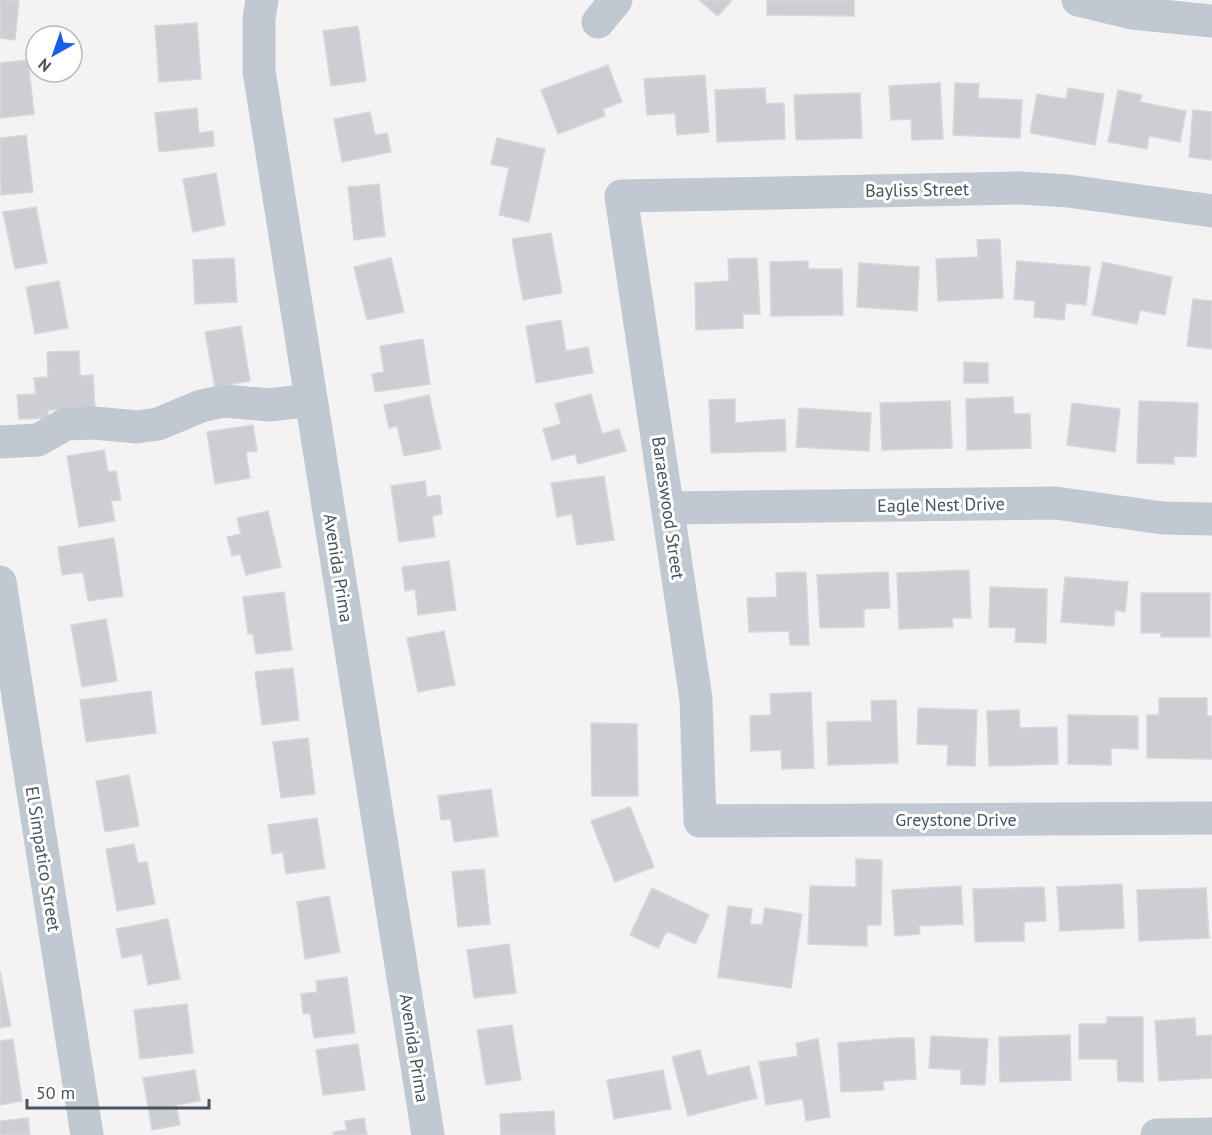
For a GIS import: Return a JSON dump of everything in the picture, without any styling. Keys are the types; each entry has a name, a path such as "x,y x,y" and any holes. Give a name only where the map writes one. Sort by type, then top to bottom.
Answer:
{"street":[{"name":"Avenida Prima","path":"262,0 259,19 259,71 428,1135"},
{"path":"1078,0 1132,13 1212,21"},
{"name":"Bayliss Street","path":"621,196 1020,188 1068,191 1212,211"},
{"name":"Baraeswood Street","path":"621,196 696,699 700,821"},
{"path":"0,442 38,440 66,424 94,423 136,427 158,424 201,406 224,401 269,405 311,400"},
{"name":"Eagle Nest Drive","path":"669,508 1055,504 1162,518 1212,519"},
{"name":"El Simpatico Street","path":"0,582 87,1135"},
{"name":"Greystone Drive","path":"700,821 1212,818"},
{"path":"1157,1135 1212,1134"}],"building":[{"path":"0,0 19,0 15,40 0,38"},
{"path":"699,0 732,0 718,16"},
{"path":"767,0 854,0 854,16 767,15"},
{"path":"197,23 201,79 159,82 155,26"},
{"path":"358,26 366,81 331,86 323,31"},
{"path":"24,60 24,84 31,84 34,114 0,118 0,63"},
{"path":"608,65 622,102 603,109 605,116 558,134 541,90"},
{"path":"705,75 709,132 677,135 675,113 647,115 644,79"},
{"path":"940,83 943,139 912,140 911,119 891,120 889,86"},
{"path":"955,83 979,84 978,98 1022,100 1020,138 953,135"},
{"path":"765,88 766,104 784,103 785,139 717,142 715,90"},
{"path":"1068,88 1104,94 1095,145 1030,133 1037,94 1066,99"},
{"path":"1118,90 1142,95 1140,102 1186,111 1180,142 1149,136 1147,149 1108,142"},
{"path":"860,93 862,138 796,140 794,95"},
{"path":"197,108 199,133 213,131 214,146 159,152 155,113"},
{"path":"1193,110 1212,112 1212,160 1189,157"},
{"path":"370,112 375,135 387,133 391,152 342,162 334,119"},
{"path":"26,135 33,192 1,195 0,138"},
{"path":"497,138 545,149 529,222 499,215 509,168 491,164"},
{"path":"216,173 225,225 193,232 183,179"},
{"path":"379,184 385,236 354,240 348,187"},
{"path":"36,207 47,263 15,269 3,212"},
{"path":"551,233 562,293 523,300 512,239"},
{"path":"1000,239 1003,298 938,301 936,259 978,257 977,240"},
{"path":"234,258 237,302 195,304 193,260"},
{"path":"391,258 404,312 367,320 354,267"},
{"path":"757,258 760,314 743,314 743,328 696,330 695,283 729,281 728,259"},
{"path":"808,261 808,269 842,269 843,315 771,316 770,262"},
{"path":"1017,261 1090,267 1086,305 1066,303 1064,320 1034,317 1035,301 1014,299"},
{"path":"1103,262 1172,277 1165,315 1140,310 1137,324 1092,315"},
{"path":"859,263 919,267 917,311 857,307"},
{"path":"59,281 68,328 35,334 26,287"},
{"path":"1193,299 1212,301 1212,349 1187,346"},
{"path":"561,320 566,351 588,347 593,373 536,383 526,326"},
{"path":"241,326 250,381 215,387 205,332"},
{"path":"423,339 430,384 375,392 372,374 384,372 380,346"},
{"path":"79,351 80,376 93,375 95,407 48,410 48,418 19,419 17,395 36,394 34,378 48,377 47,352"},
{"path":"964,362 988,363 988,383 964,383"},
{"path":"591,394 602,434 619,429 626,451 578,464 575,454 552,460 543,429 561,424 555,404"},
{"path":"429,395 441,449 404,456 397,426 389,428 384,405"},
{"path":"1013,397 1014,414 1030,414 1031,448 967,450 966,399"},
{"path":"735,399 735,423 785,419 786,451 711,453 709,400"},
{"path":"950,401 952,448 882,450 880,403"},
{"path":"1139,401 1198,403 1196,457 1174,456 1174,464 1137,463"},
{"path":"1072,403 1120,409 1115,452 1067,445"},
{"path":"799,408 871,413 869,451 796,447"},
{"path":"253,425 257,451 246,452 250,478 215,484 207,432"},
{"path":"104,450 108,472 116,471 121,500 111,501 115,521 79,527 67,456"},
{"path":"604,476 614,540 577,545 572,514 557,517 551,483"},
{"path":"425,481 427,497 440,495 442,514 432,516 435,537 399,542 391,486"},
{"path":"268,511 281,567 246,575 240,554 232,556 227,537 241,534 237,518"},
{"path":"114,538 123,596 88,601 83,572 62,575 58,547"},
{"path":"449,561 456,610 418,615 415,589 405,591 402,567"},
{"path":"969,570 971,618 952,618 953,627 899,629 897,573"},
{"path":"806,572 809,645 790,645 789,631 749,632 747,598 777,597 776,573"},
{"path":"888,572 890,608 864,609 864,627 820,628 817,575"},
{"path":"1065,577 1128,582 1125,612 1115,610 1114,626 1061,622"},
{"path":"990,587 1047,589 1046,643 1015,642 1016,628 989,627"},
{"path":"284,592 292,650 256,654 253,634 248,634 243,597"},
{"path":"1141,593 1210,593 1210,637 1161,637 1161,633 1141,633"},
{"path":"106,619 117,681 82,687 71,625"},
{"path":"444,631 455,685 418,692 407,638"},
{"path":"293,668 299,720 262,725 255,672"},
{"path":"151,691 156,733 86,742 80,700"},
{"path":"811,692 814,768 782,769 781,750 751,751 750,716 771,715 770,694"},
{"path":"1159,698 1207,698 1207,716 1212,716 1212,759 1147,758 1147,715 1159,715"},
{"path":"896,700 898,763 828,765 827,722 872,721 871,701"},
{"path":"918,708 977,710 975,766 947,765 948,745 917,744"},
{"path":"1019,710 1020,728 1057,727 1058,764 989,766 987,711"},
{"path":"1068,715 1138,716 1138,749 1111,748 1111,765 1068,764"},
{"path":"591,723 637,724 638,796 592,796"},
{"path":"308,738 315,794 281,798 273,742"},
{"path":"129,775 139,826 105,832 96,781"},
{"path":"491,789 498,836 454,842 451,819 441,820 438,796"},
{"path":"630,807 654,867 615,882 591,821"},
{"path":"317,818 325,868 286,874 283,852 272,854 268,825"},
{"path":"134,844 138,863 147,862 155,904 117,911 106,849"},
{"path":"856,859 882,860 881,925 867,925 867,946 808,944 810,886 856,887"},
{"path":"484,869 490,924 458,927 452,872"},
{"path":"1122,884 1124,928 1060,931 1057,887"},
{"path":"961,886 963,924 919,926 920,934 895,936 892,890"},
{"path":"1044,887 1046,921 1024,922 1024,941 975,942 973,889"},
{"path":"652,888 709,915 695,944 667,931 658,948 630,935"},
{"path":"1206,888 1209,938 1139,941 1137,890"},
{"path":"329,896 340,952 305,959 297,902"},
{"path":"728,906 752,909 750,924 762,925 765,908 802,914 791,988 718,977"},
{"path":"168,919 180,979 148,985 142,954 122,958 116,929"},
{"path":"509,944 516,993 474,998 467,950"},
{"path":"0,972 11,1026 0,1028"},
{"path":"347,977 355,1033 314,1038 310,1013 303,1014 301,994 317,992 316,981"},
{"path":"187,1004 193,1053 140,1059 134,1010"},
{"path":"1107,1017 1143,1017 1143,1082 1118,1081 1117,1059 1079,1059 1079,1024 1107,1024"},
{"path":"1195,1018 1196,1036 1212,1035 1212,1078 1159,1081 1155,1021"},
{"path":"512,1025 521,1080 486,1085 477,1030"},
{"path":"1070,1035 1071,1080 1000,1082 999,1037"},
{"path":"931,1036 988,1039 985,1085 961,1084 961,1070 929,1068"},
{"path":"914,1038 916,1079 883,1081 884,1090 841,1092 838,1043"},
{"path":"13,1039 22,1101 0,1105 0,1041"},
{"path":"818,1039 830,1117 806,1121 803,1099 766,1105 759,1062 798,1056 796,1043"},
{"path":"358,1044 365,1090 323,1095 316,1050"},
{"path":"700,1050 707,1076 749,1066 757,1098 688,1116 672,1057"},
{"path":"195,1070 200,1101 176,1105 180,1125 152,1130 143,1078"},
{"path":"663,1070 671,1109 614,1119 607,1080"},
{"path":"554,1111 555,1135 501,1135 500,1114"},
{"path":"28,1118 30,1135 0,1135 0,1121"},
{"path":"364,1118 367,1135 334,1135 333,1132 347,1130 345,1121"}]}
